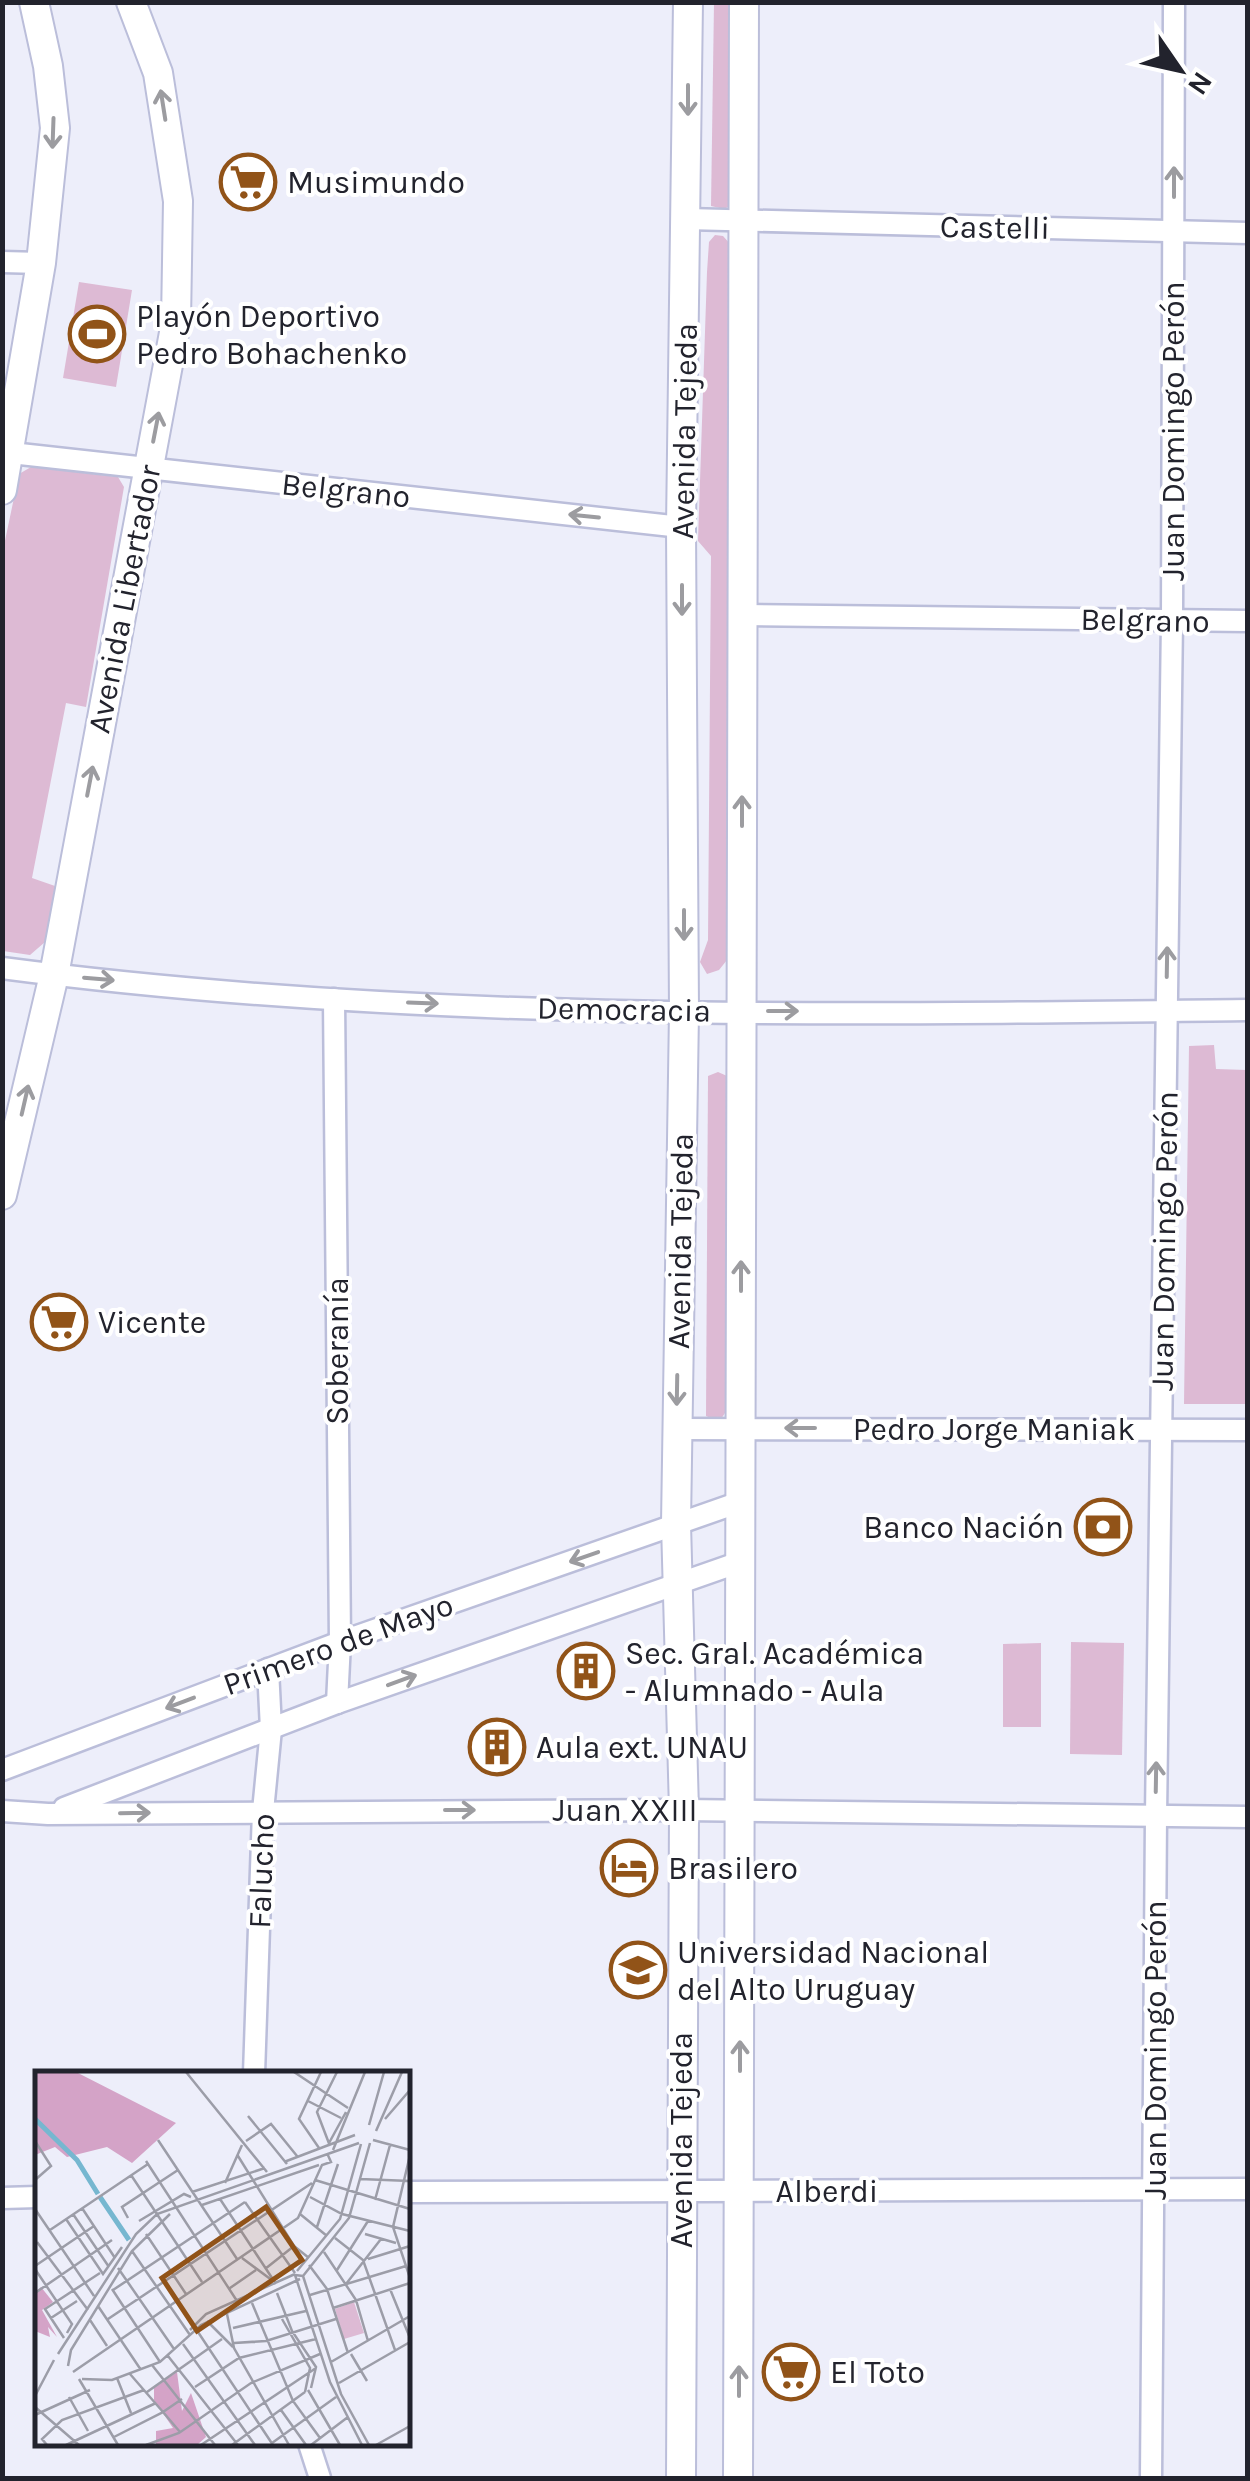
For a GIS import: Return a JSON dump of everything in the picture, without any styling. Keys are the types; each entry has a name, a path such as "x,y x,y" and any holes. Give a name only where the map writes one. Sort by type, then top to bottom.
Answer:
{"main road":[{"path":"2,490 40,263 55,128 48,66 34,2"},
{"name":"Avenida Libertador","path":"2,1194 54,975 176,322 178,201 158,74 131,2"},
{"name":"Avenida Tejeda","path":"681,2478 684,1810 676,1524 684,1012 681,527 688,2"},
{"name":"Avenida Tejeda","path":"738,2478 744,2"}],"street":[{"name":"Juan Domingo Perón","path":"1151,2478 1172,620 1174,2"},
{"name":"Castelli","path":"688,219 1248,233"},
{"path":"2,262 40,263"},
{"name":"Belgrano","path":"11,453 681,527"},
{"name":"Belgrano","path":"742,615 1248,620"},
{"name":"Democracia","path":"2,968 334,1000 684,1012 1248,1010"},
{"name":"Soberanía","path":"334,1000 340,1642 337,1703"},
{"name":"Pedro Jorge Maniak","path":"677,1429 1248,1430"},
{"name":"Primero de Mayo","path":"2,1770 340,1642 740,1502"},
{"name":"Primero de Mayo","path":"48,1814 337,1703 740,1562"},
{"name":"Falucho","path":"254,2071 263,1811 270,1729 268,1669"},
{"name":"Juan XXIII","path":"2,1811 48,1814 684,1810 1248,1817"},
{"name":"Alberdi","path":"410,2192 1248,2188"},
{"path":"2,2198 35,2197"},
{"path":"311,2446 320,2478"}],"shaded area":[{"path":"714,3 733,3 734,204 724,209 711,206"},
{"path":"715,235 723,236 731,245 727,960 719,970 707,974 700,962 708,940 711,556 698,541 707,272 709,242"},
{"name":"Playón Deportivo Pedro Bohachenko","path":"79,282 132,290 116,387 63,378"},
{"path":"31,467 118,477 124,487 86,707 66,703 32,878 55,886 45,942 30,955 3,951 2,555 19,474"},
{"path":"1214,1045 1216,1069 1247,1070 1247,1404 1184,1404 1189,1046"},
{"path":"718,1072 727,1076 725,1413 719,1422 706,1416 708,1076"},
{"path":"1071,1642 1124,1643 1122,1755 1070,1754"},
{"path":"1041,1643 1041,1727 1003,1727 1003,1644"}],"place":[{"name":"Musimundo","path":"248,182"},
{"name":"Playón Deportivo Pedro Bohachenko","path":"97,334"},
{"name":"Vicente","path":"59,1322"},
{"name":"Banco Nación","path":"1103,1527"},
{"name":"Sec. Gral. Académica - Alumnado - Aula","path":"586,1671"},
{"name":"Aula ext. UNAU","path":"497,1747"},
{"name":"Brasilero","path":"629,1868"},
{"name":"Universidad Nacional del Alto Uruguay","path":"638,1970"},
{"name":"El Toto","path":"791,2372"}]}
